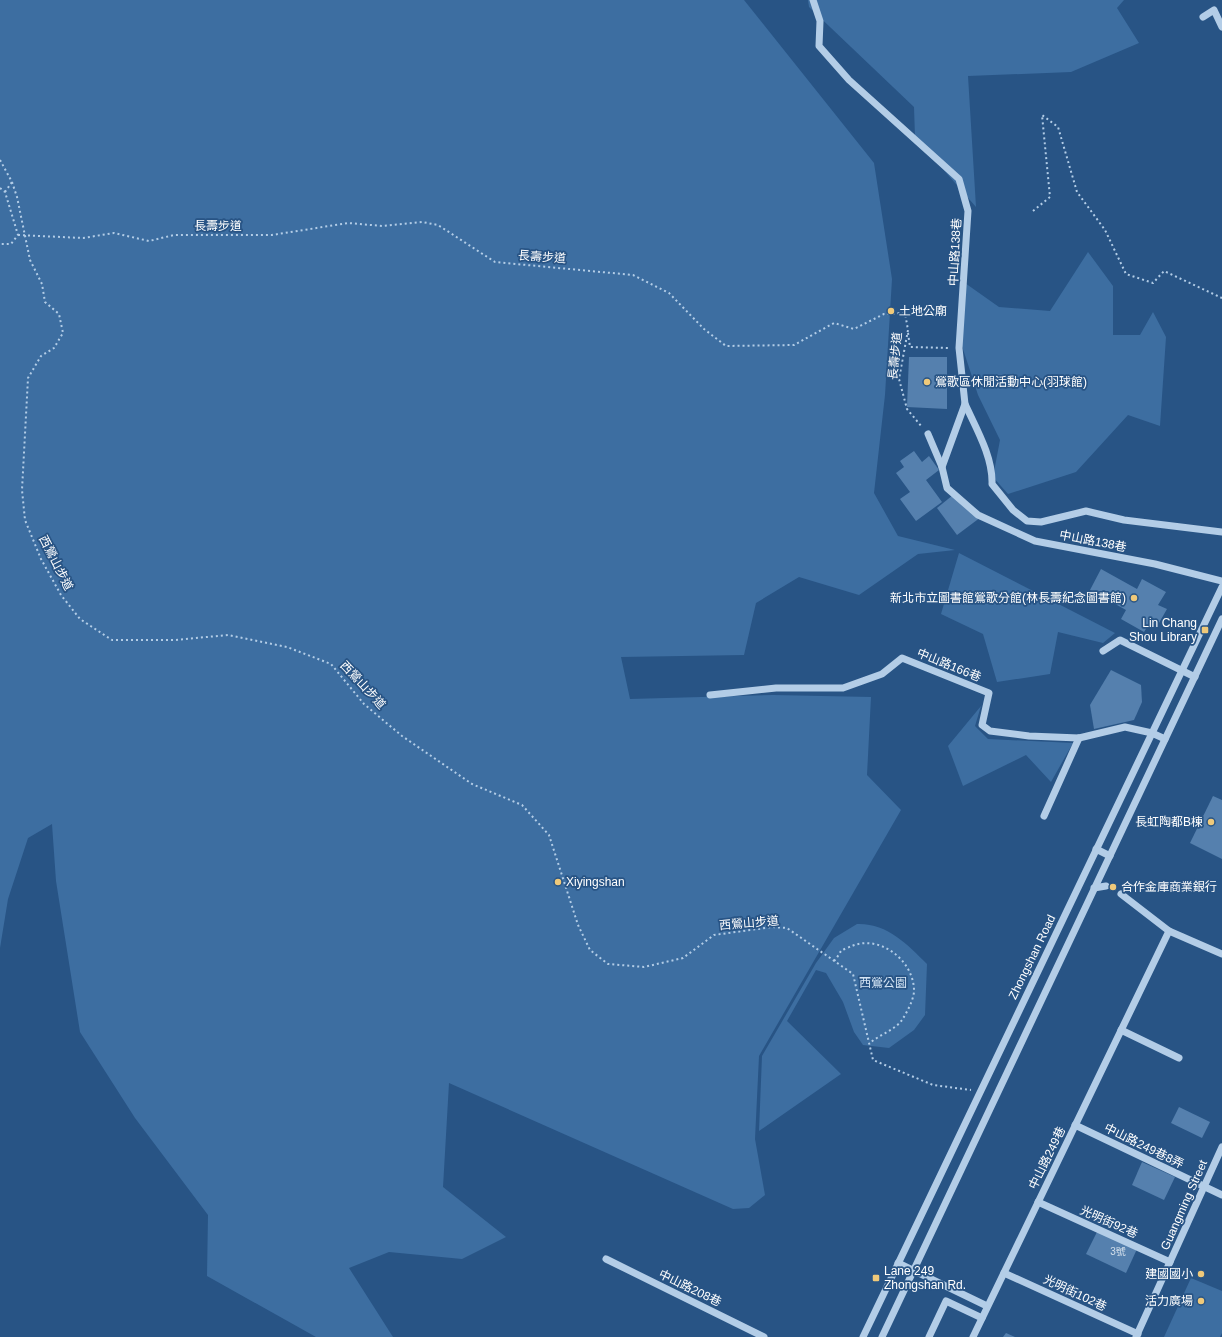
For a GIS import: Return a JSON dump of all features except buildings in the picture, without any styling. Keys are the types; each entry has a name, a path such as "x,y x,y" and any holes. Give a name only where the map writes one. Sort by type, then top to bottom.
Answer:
{"street":[{"name":"中山路138巷","path":"812,0 820,20 819,46 849,80 959,179 968,211 959,348 965,404 942,468"},
{"path":"1202,17 1214,10 1222,27"},
{"path":"965,404 983,445 992,473 992,484 1013,510 1027,521 1041,522 1086,511 1124,520 1216,530 1222,532"},
{"name":"中山路138巷","path":"928,434 942,468 947,488 978,515 1035,541 1155,564 1222,581"},
{"name":"Zhongshan Road","path":"863,1337 1222,587"},
{"path":"882,1337 1222,619"},
{"path":"1103,651 1120,640 1195,677"},
{"name":"中山路166巷","path":"710,695 776,688 843,688 882,674 902,658 989,693 982,726 990,731 1029,736 1079,738 1125,727 1152,732 1165,739"},
{"path":"1044,816 1079,738"},
{"path":"1096,849 1110,856"},
{"path":"1094,888 1106,886"},
{"path":"1121,894 1169,931 1222,954"},
{"name":"中山路249巷","path":"973,1337 1169,931"},
{"path":"1121,1030 1179,1058"},
{"name":"中山路249巷8弄","path":"1075,1125 1222,1195"},
{"name":"Guangming Street","path":"1137,1336 1222,1147"},
{"name":"光明街92巷","path":"1038,1202 1170,1262"},
{"name":"中山路208巷","path":"606,1259 764,1337"},
{"path":"898,1263 987,1306"},
{"name":"光明街102巷","path":"1004,1273 1137,1336"},
{"path":"929,1337 946,1301 982,1318"}],"path":[{"path":"1033,211 1050,197 1042,115 1058,127 1077,192 1105,230 1126,274 1153,283 1164,271 1222,298"},
{"name":"西鶯山步道","path":"0,160 12,182 26,235 30,260 42,284 45,302 59,314 63,333 54,348 41,356 28,378 22,490 25,520 41,559 60,595 80,619 112,640 175,640 228,635 287,647 331,664 364,704 402,736 472,784 522,805 549,835 578,925 590,950 608,964 644,968 684,958 714,935 772,927 787,928 853,974 873,1060 933,1085 980,1091"},
{"path":"5,192 12,182"},
{"path":"0,188 5,192 18,235"},
{"name":"長壽步道","path":"26,235 83,238 114,233 149,241 174,235 272,235 348,223 382,226 422,222 438,225 495,262 526,266 589,269 633,275 669,293 704,330 726,346 794,345 834,323 854,329 884,314 905,313 908,330 899,379 907,410 928,434"},
{"path":"18,235 26,235"},
{"path":"0,244 11,244 18,235"},
{"path":"908,330 910,347 959,348"},
{"path":"834,961 842,950 857,944 870,944 881,946 893,952 908,967 912,978 914,992 909,1007 901,1021 869,1044"}],"green space":[{"path":"0,0 744,0 874,163 892,279 885,395 874,493 898,536 955,550 918,554 859,595 799,577 756,603 744,655 621,657 630,699 773,695 871,697 867,775 901,810 759,1056 755,1139 765,1195 749,1208 733,1209 449,1083 443,1187 506,1237 462,1259 389,1252 349,1268 393,1337 316,1337 207,1276 208,1215 135,1118 80,1032 56,881 52,824 28,838 8,899 0,948"},
{"path":"808,0 1124,0 1117,8 1139,43 1071,72 968,76 976,207 915,137 914,107 809,7"},
{"path":"1088,252 1113,286 1113,335 1140,335 1153,312 1166,337 1160,426 1128,415 1076,472 1008,494 993,477 1000,440 978,395 961,343 965,283 999,307 1050,311"},
{"path":"959,553 1115,633 1103,643 1058,632 1050,674 997,682 983,634 941,614"},
{"path":"981,706 975,726 988,739 1073,743 1051,782 1026,755 963,786 948,746"},
{"name":"西鶯公園","path":"857,924 878,927 896,936 927,964 925,1015 914,1030 889,1048 863,1045 854,1032 843,1002 826,973 816,970 787,1021 841,1074 759,1131 762,1056 816,963 834,938"},
{"name":"活力廣場","path":"1191,1278 1222,1291 1222,1333 1220,1337 1164,1337"}],"place":[{"name":"土地公廟","path":"891,311"},
{"name":"鶯歌區休閒活動中心(羽球館)","path":"927,382"},
{"name":"新北市立圖書館鶯歌分館(林長壽紀念圖書館)","path":"1134,598"},
{"name":"Lin Chang Shou Library","path":"1205,630"},
{"name":"長虹陶都B棟","path":"1211,822"},
{"name":"Xiyingshan","path":"558,882"},
{"name":"合作金庫商業銀行","path":"1113,887"},
{"name":"建國國小","path":"1201,1274"},
{"name":"Lane 249 Zhongshan Rd.","path":"876,1278"},
{"name":"活力廣場","path":"1201,1301"}]}
